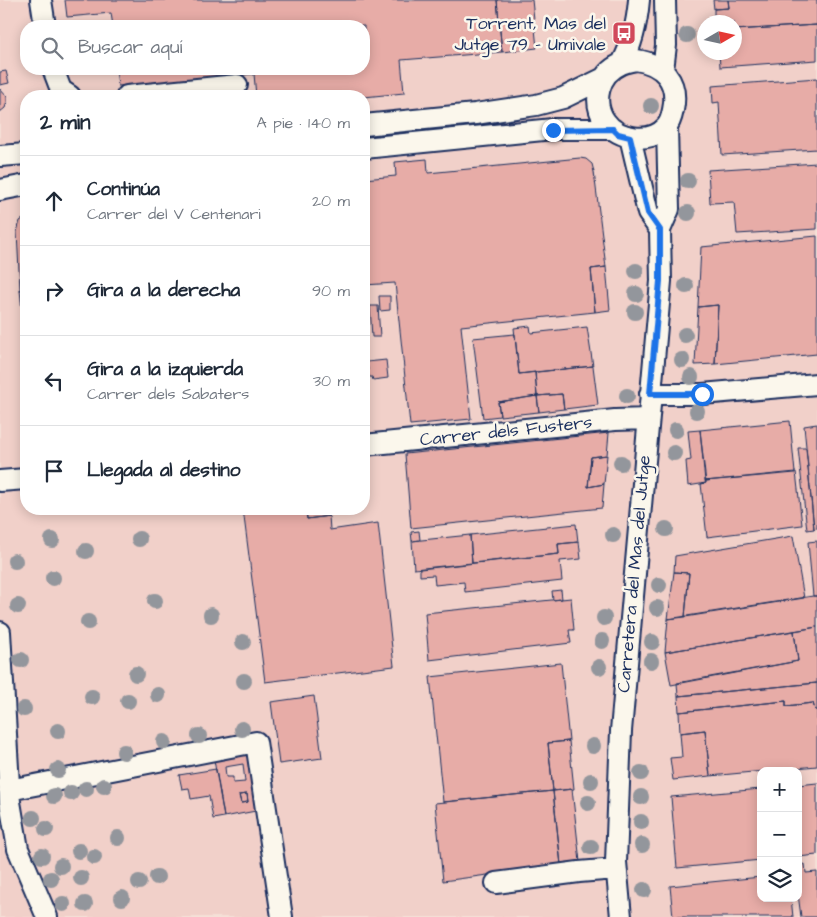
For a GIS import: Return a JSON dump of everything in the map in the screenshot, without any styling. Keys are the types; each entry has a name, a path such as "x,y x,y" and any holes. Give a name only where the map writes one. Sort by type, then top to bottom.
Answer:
{"street":[{"path":"41,0 44,20"},
{"path":"622,63 634,35 638,19 639,0"},
{"path":"663,70 666,45 665,0"},
{"path":"370,147 543,130 621,133 644,137 657,134 667,127 673,113 674,88 663,70 648,62 636,60 622,63 612,68 604,78 599,89 598,102 601,114 608,126 621,133 648,213 660,230"},
{"path":"55,75 61,90"},
{"path":"370,124 536,105 564,98 604,78"},
{"path":"187,90 237,85"},
{"name":"Carretera del Mas del Jutge","path":"621,917 616,869 621,731 660,281 660,230 670,209 667,127"},
{"path":"0,156 20,154"},
{"path":"0,190 20,186"},
{"path":"650,394 702,394 817,384"},
{"name":"Carrer dels Fusters","path":"370,444 605,421 648,419"},
{"path":"0,481 20,479"},
{"path":"0,632 9,790 18,848 46,917"},
{"path":"9,790 256,742 282,917"},
{"path":"496,883 616,869"}],"shaded area":[{"path":"0,0 817,0 817,917 0,917"}],"building":[{"path":"65,0 497,0 502,52 401,60 404,93 370,96 370,90 255,90 254,75 370,75 370,20 112,20 111,13 67,17"},
{"path":"497,0 532,0 537,48 502,52"},
{"path":"713,0 728,0 729,8 714,9"},
{"path":"728,0 817,0 817,25 742,30 742,15 714,15 714,9 729,8"},
{"path":"817,25 817,60 720,67 720,60 742,60 742,30"},
{"path":"6,71 9,83 0,85 0,72"},
{"path":"117,75 243,75 118,86"},
{"path":"817,78 817,149 722,155 719,102 713,103 712,86"},
{"path":"0,89 7,97 7,102 5,108 0,112"},
{"path":"580,158 586,159 592,164 594,172 606,267 591,269 595,312 461,326 471,419 410,425 395,283 370,285 370,178 396,176 395,162 427,159 428,173"},
{"path":"817,163 817,229 737,234 734,202 710,203 708,170"},
{"path":"20,221 20,290 17,232"},
{"path":"817,236 817,354 715,364 718,305 698,307 701,247"},
{"path":"606,267 610,310 595,312 591,269"},
{"path":"379,296 390,296 390,310 380,311"},
{"path":"718,305 715,364 695,365 698,307"},
{"path":"370,306 378,306 380,337 372,337"},
{"path":"530,326 531,333 587,327 593,366 519,374 514,328"},
{"path":"515,334 519,374 535,372 537,396 498,402 500,416 483,418 473,338"},
{"path":"386,360 388,378 373,380 370,377 370,362"},
{"path":"593,366 598,405 564,409 562,394 537,396 535,372"},
{"path":"562,394 564,409 539,412 537,396"},
{"path":"537,396 539,412 500,416 498,402"},
{"path":"790,421 795,473 705,481 700,430"},
{"path":"817,424 817,528 814,529 804,426"},
{"path":"700,430 706,483 688,486 686,461 691,460 688,431"},
{"path":"609,433 607,455 591,457 588,487 604,484 602,508 411,528 405,454"},
{"path":"798,448 806,448 814,529 807,530"},
{"path":"607,455 604,484 588,487 591,457"},
{"path":"796,472 802,525 707,537 701,484 706,483 705,481"},
{"path":"244,515 307,515 307,519 329,516 330,530 378,523 394,666 265,682"},
{"path":"307,515 329,515 329,516 307,519"},
{"path":"576,524 578,542 558,544 559,554 472,563 470,535"},
{"path":"419,531 420,540 412,541 411,532"},
{"path":"470,535 472,563 414,569 412,541"},
{"path":"793,536 804,598 685,617 689,573 674,572 675,556"},
{"path":"817,541 817,596 813,596 808,542"},
{"path":"579,542 581,559 560,561 562,581 465,592 464,582 435,585 434,575 420,576 420,569 559,554 558,544"},
{"path":"674,572 689,573 685,617 668,619"},
{"path":"561,590 562,599 553,600 552,591"},
{"path":"817,596 817,627 665,652 668,619"},
{"path":"571,598 574,630 569,630 571,643 429,660 425,613"},
{"path":"817,627 817,683 678,696 677,683 798,661 794,631"},
{"path":"794,631 798,661 671,685 665,652"},
{"path":"561,663 569,741 548,743 553,791 443,802 430,677"},
{"path":"817,683 817,710 815,710 813,703 786,706 786,701 679,712 678,696"},
{"path":"314,696 322,758 279,764 271,702"},
{"path":"786,701 786,706 813,703 815,710 817,710 817,766 757,767 757,772 710,776 705,730 680,733 679,712"},
{"path":"705,730 710,776 673,780 670,758 682,757 680,733"},
{"path":"569,741 574,789 553,791 548,743"},
{"path":"252,754 261,810 224,817 214,760","holes":["243,764 245,782 233,783 233,777 226,777 225,767","247,794 248,802 241,803 239,795"]},
{"path":"216,769 224,817 213,819 209,796 191,799 189,788 182,789 179,775"},
{"path":"817,783 817,855 802,857 802,785"},
{"path":"572,789 580,862 561,865 553,791"},
{"path":"757,789 757,860 677,868 671,797"},
{"path":"553,791 561,865 443,881 435,803"},
{"path":"247,794 248,802 241,803 239,795"},
{"path":"802,864 805,864 806,873 817,872 817,917 801,917 799,902 802,902"},
{"path":"757,877 757,902 791,902 793,917 673,917 670,886"}],"place":[{"name":"Torrent, Mas del Jutge 79 - Umivale","path":"624,33"}],"route":[{"path":"553,130 613,129 618,134 630,137 648,213 660,230 660,281 650,394 702,394"}]}
